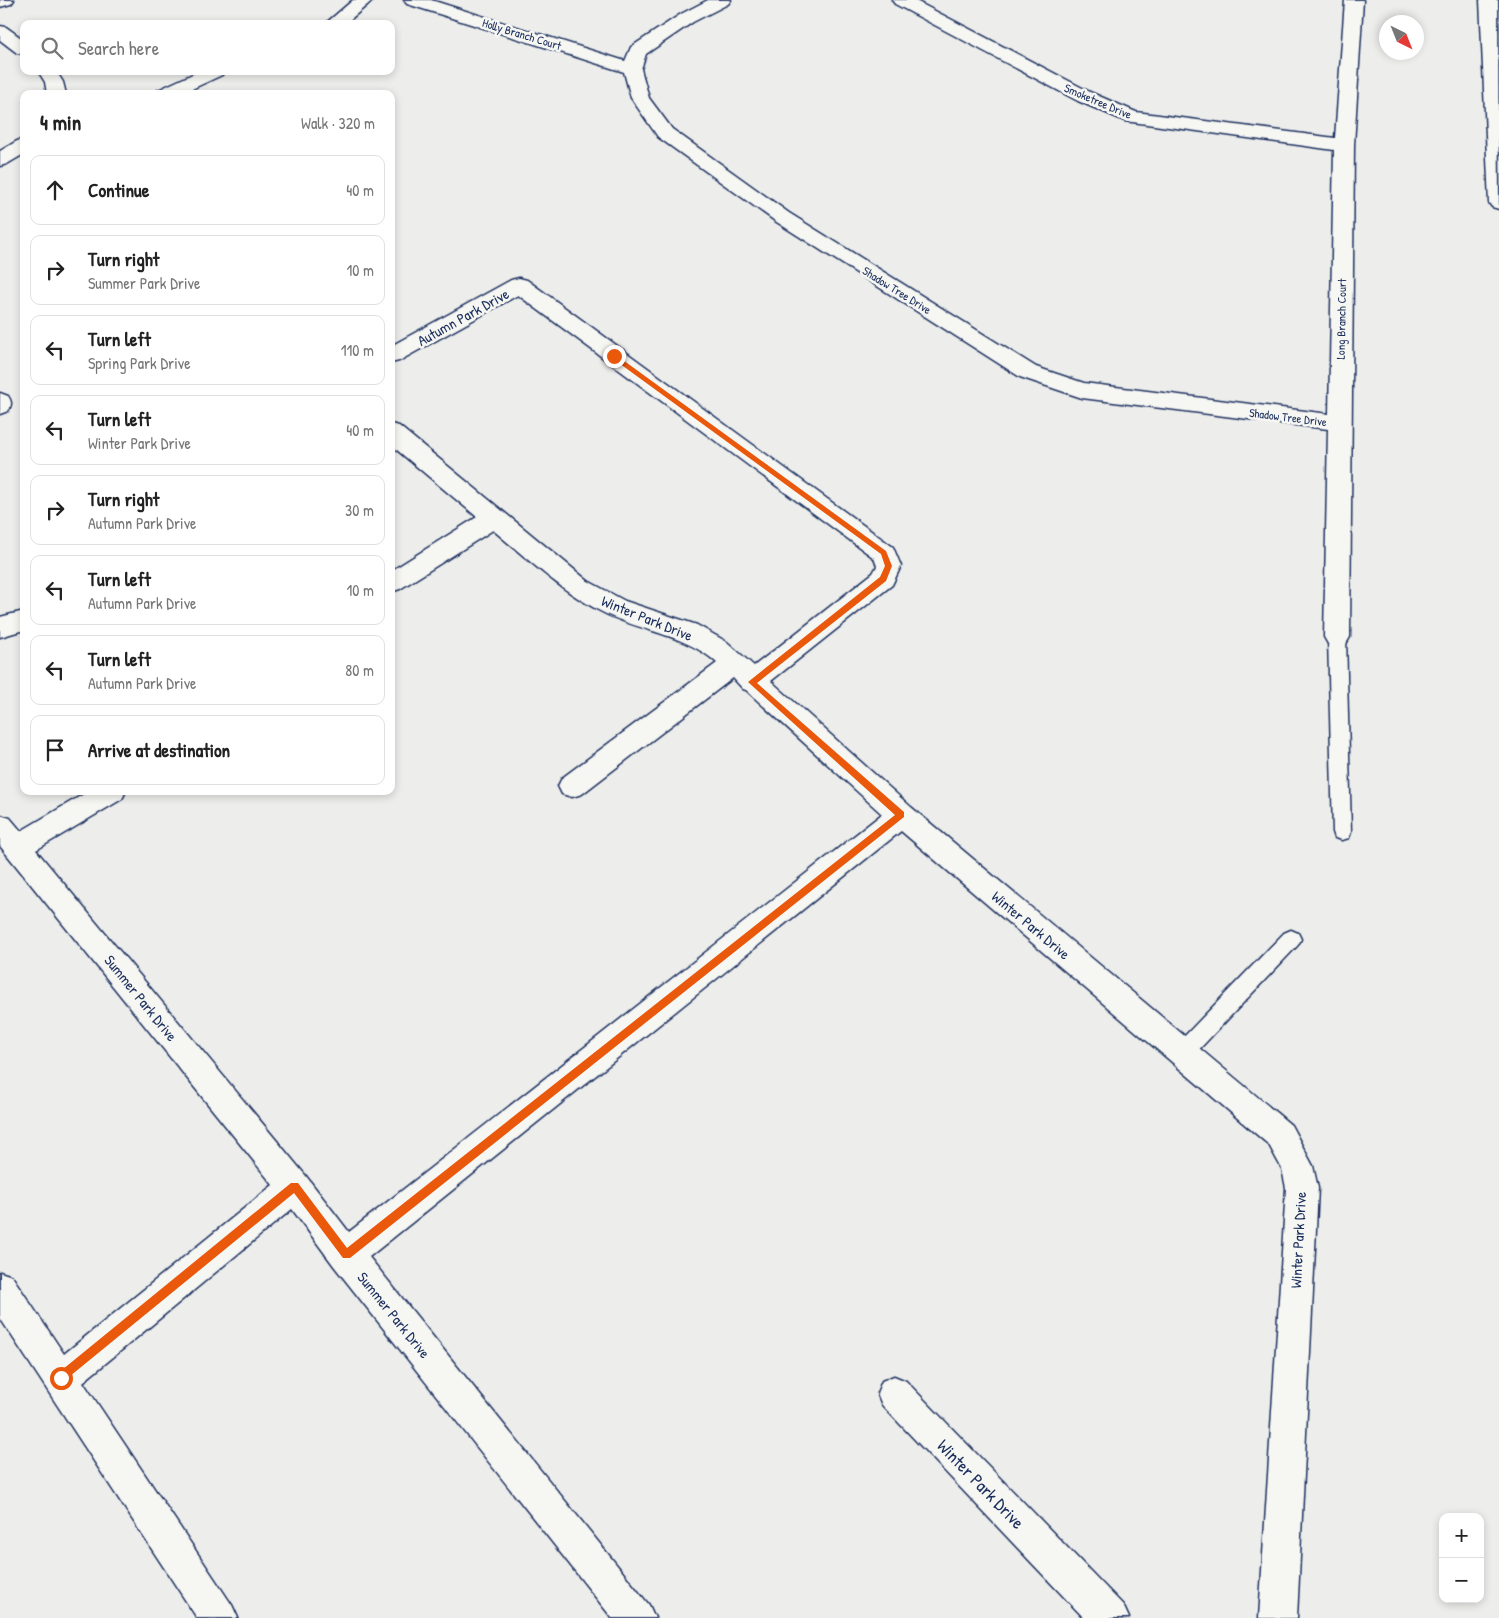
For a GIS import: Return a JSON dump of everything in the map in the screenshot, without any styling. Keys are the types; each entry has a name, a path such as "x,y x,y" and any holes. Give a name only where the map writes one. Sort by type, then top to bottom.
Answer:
{"main road":[{"path":"0,2 5,0"},
{"path":"339,20 364,0"},
{"name":"Holly Branch Court","path":"413,0 632,69"},
{"path":"632,69 638,51 687,18 722,0"},
{"name":"Smoketree Drive","path":"900,0 1085,98 1132,116 1344,145"},
{"name":"Long Branch Court","path":"1337,638 1344,145 1354,0"},
{"path":"1488,0 1499,203"},
{"path":"0,31 20,46"},
{"name":"Shadow Tree Drive","path":"632,69 640,98 665,133 782,217 1028,372 1082,390 1339,423"},
{"path":"50,75 56,90"},
{"path":"174,90 206,75"},
{"path":"0,160 20,148"},
{"name":"Autumn Park Drive","path":"395,354 519,285 884,553 889,566 883,579 743,673"},
{"path":"0,401 0,406"},
{"name":"Winter Park Drive","path":"395,435 492,518 579,588 616,608 688,632 718,649 901,815 1280,1135 1297,1166 1302,1188 1278,1618"},
{"path":"395,580 492,518"},
{"path":"0,627 20,621"},
{"path":"572,786 743,673"},
{"path":"9,836 103,795"},
{"path":"346,1255 901,815"},
{"name":"Summer Park Drive","path":"9,836 295,1187 346,1255 636,1618"},
{"path":"61,1378 295,1187"},
{"path":"0,1288 219,1618"},
{"name":"Winter Park Drive","path":"894,1393 1110,1618"}],"lane":[{"path":"1337,638 1342,832"},
{"path":"1182,1053 1291,939"}],"route":[{"path":"61,1378 295,1187 346,1255 901,815 752,682 883,579 889,566 884,553 614,356"}]}
